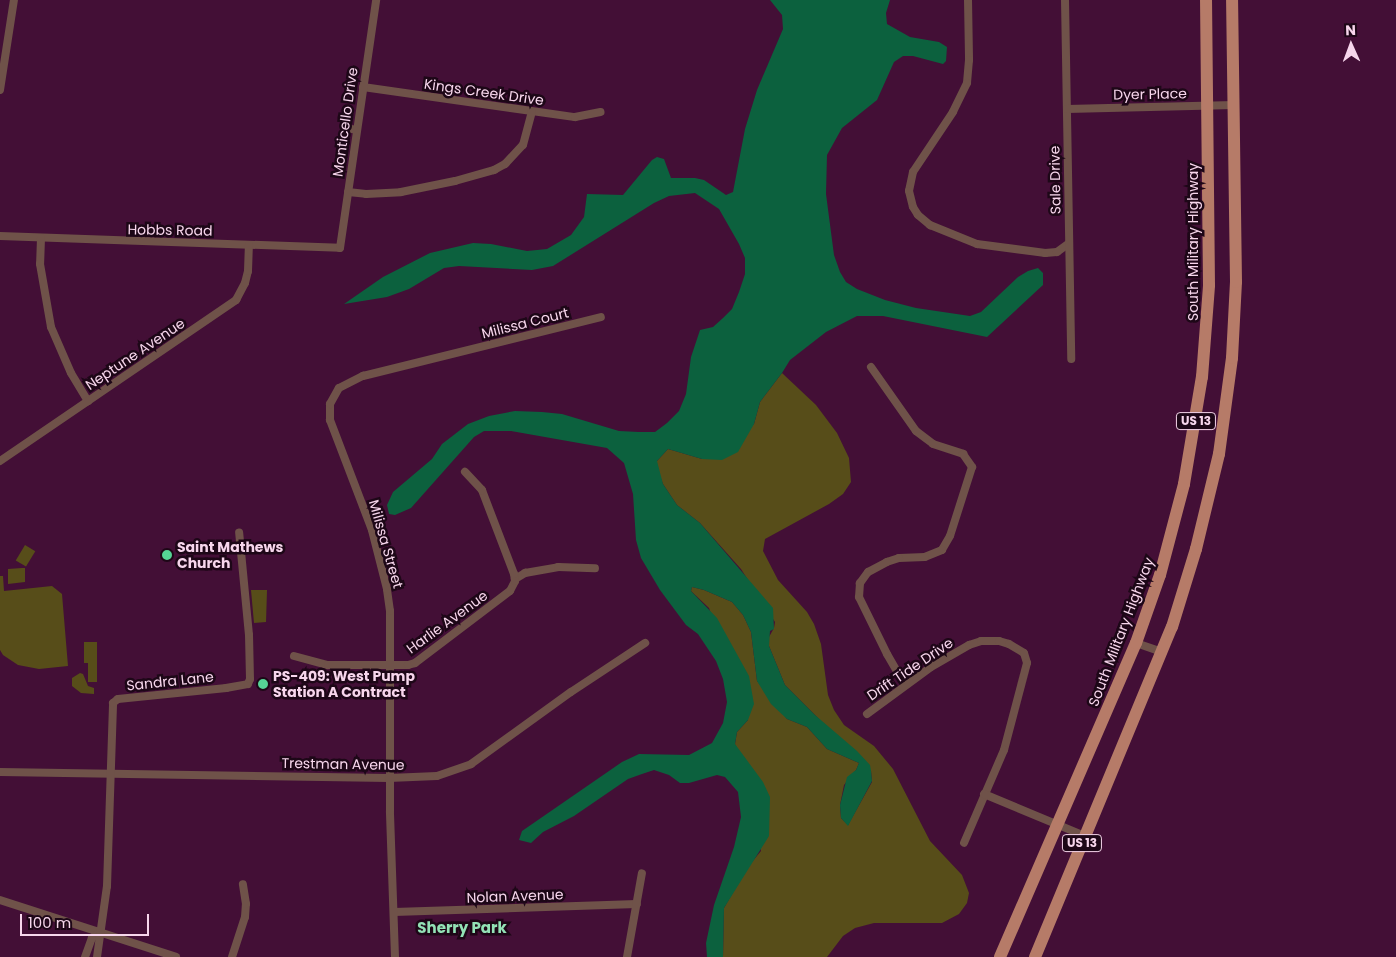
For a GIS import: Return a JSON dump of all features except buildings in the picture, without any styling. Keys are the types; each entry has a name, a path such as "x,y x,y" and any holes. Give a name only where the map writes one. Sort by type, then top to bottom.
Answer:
{"main road":[{"name":"South Military Highway","path":"1000,957 1136,643 1157,584 1178,508 1194,432 1201,386 1209,285 1206,0"},
{"name":"US 13","path":"1035,957 1162,652 1196,549 1214,476 1225,415 1232,358 1236,282 1232,0"}],"street":[{"path":"0,90 14,0"},
{"name":"Monticello Drive","path":"340,248 376,0"},
{"path":"968,0 969,60 967,83 953,112 913,172 909,191 912,207 930,225 977,244 1044,253 1057,252 1068,244"},
{"name":"Sale Drive","path":"1065,0 1071,359"},
{"name":"Kings Creek Drive","path":"363,87 575,117 601,112"},
{"name":"Dyer Place","path":"1067,109 1234,105"},
{"path":"348,192 366,194 401,192 455,181 494,170 506,164 523,145 532,112"},
{"path":"345,128 357,130"},
{"name":"Hobbs Road","path":"0,236 340,248"},
{"path":"41,238 40,264 52,327 72,372 88,401"},
{"name":"Neptune Avenue","path":"0,461 236,300 247,277 249,245"},
{"name":"Milissa Court","path":"456,353 601,317"},
{"name":"Milissa Street","path":"395,957 389,778 390,611 383,568 355,483 330,420 330,404 339,388 351,381 456,353"},
{"path":"871,367 916,431 933,444 963,454 972,467 950,536 942,550 925,557 899,558 882,564 864,576 859,590 859,597 905,685"},
{"path":"464,472 482,490 515,579 525,574 558,566 595,568"},
{"name":"Sandra Lane","path":"97,957 107,886 113,703 115,700 245,686 250,679 239,532"},
{"name":"Harlie Avenue","path":"294,656 328,665 390,666 415,663 510,591 515,579"},
{"name":"Drift Tide Drive","path":"867,714 905,685 968,645 980,641 999,641 1024,653 1027,663 1004,750 964,843"},
{"name":"Trestman Avenue","path":"0,772 389,778 437,776 471,764 571,692 645,643"},
{"path":"1136,643 1162,652"},
{"path":"984,794 1085,836"},
{"path":"627,957 642,874"},
{"path":"232,957 245,917 243,884"},
{"path":"0,900 176,957"},
{"name":"Nolan Avenue","path":"394,912 637,904"},
{"name":"Sandra Lane","path":"85,957 92,938 100,932"}],"shaded area":[{"path":"770,0 890,0 886,13 887,24 910,37 939,42 947,47 946,61 943,64 913,56 903,56 894,62 877,100 842,128 827,155 826,194 834,255 846,282 857,289 885,300 916,308 970,316 981,312 1018,277 1028,271 1038,268 1043,273 1043,285 987,337 883,316 857,316 826,332 790,360 760,402 754,424 738,452 722,460 702,459 668,449 657,461 663,484 677,505 700,523 773,608 774,629 770,631 769,646 785,685 815,715 857,751 870,765 871,771 872,781 848,826 841,818 840,805 847,777 856,770 859,763 827,749 807,727 787,719 771,704 757,681 751,632 743,615 732,602 692,587 691,591 717,618 749,676 754,704 748,720 737,732 735,744 763,782 770,797 769,836 724,908 723,957 707,957 706,943 714,905 734,847 741,817 738,792 725,777 717,775 689,783 680,783 669,775 654,770 628,779 574,816 543,832 531,843 519,840 522,831 622,762 639,754 689,755 712,743 723,723 727,702 723,679 716,661 698,634 686,625 660,590 641,558 636,540 633,494 624,463 607,448 511,431 484,431 474,437 411,508 395,515 389,514 387,505 393,492 432,459 442,444 468,424 489,416 515,411 542,412 562,414 619,431 655,432 679,411 686,394 691,357 700,330 713,327 732,309 745,274 745,258 739,244 719,209 695,193 669,196 654,203 553,266 532,270 459,266 444,268 409,289 387,297 344,304 383,277 430,253 473,243 491,244 527,251 547,249 571,235 584,217 587,194 623,195 652,160 657,157 664,159 671,178 704,180 726,195 733,192 745,129 757,90 783,29 782,15"},
{"path":"782,373 816,405 837,433 849,458 851,482 843,494 829,504 765,539 763,551 778,580 807,612 814,624 821,644 828,695 834,710 844,725 874,746 893,769 930,841 962,875 969,893 967,903 959,914 942,923 874,923 855,928 843,936 827,957 723,957 724,908 747,868 761,851 735,744 737,732 748,720 709,608 691,591 692,587 732,602 743,615 751,632 757,681 787,719 807,727 827,749 859,763 844,785 840,805 841,818 848,825 872,782 871,771 785,685 769,646 769,637 775,622 741,569 700,523 677,505 663,484 657,469 657,461 668,449 702,459 754,424 760,402"},
{"path":"25,545 35,551 26,567 16,560"},
{"path":"25,568 25,582 8,584 8,569"},
{"path":"0,576 3,576 4,591 52,586 62,594 68,666 39,669 18,665 3,655 0,650"},
{"path":"251,590 267,590 266,622 254,623"},
{"path":"84,642 97,642 97,682 88,682 88,663 84,663"},
{"path":"80,673 83,674 88,686 94,688 94,694 81,693 72,686 72,678"}],"place":[{"name":"Saint Mathews Church","path":"167,555"},
{"name":"PS-409: West Pump Station A Contract","path":"263,684"}],"district":[{"name":"Sherry Park","path":"462,928"}]}
